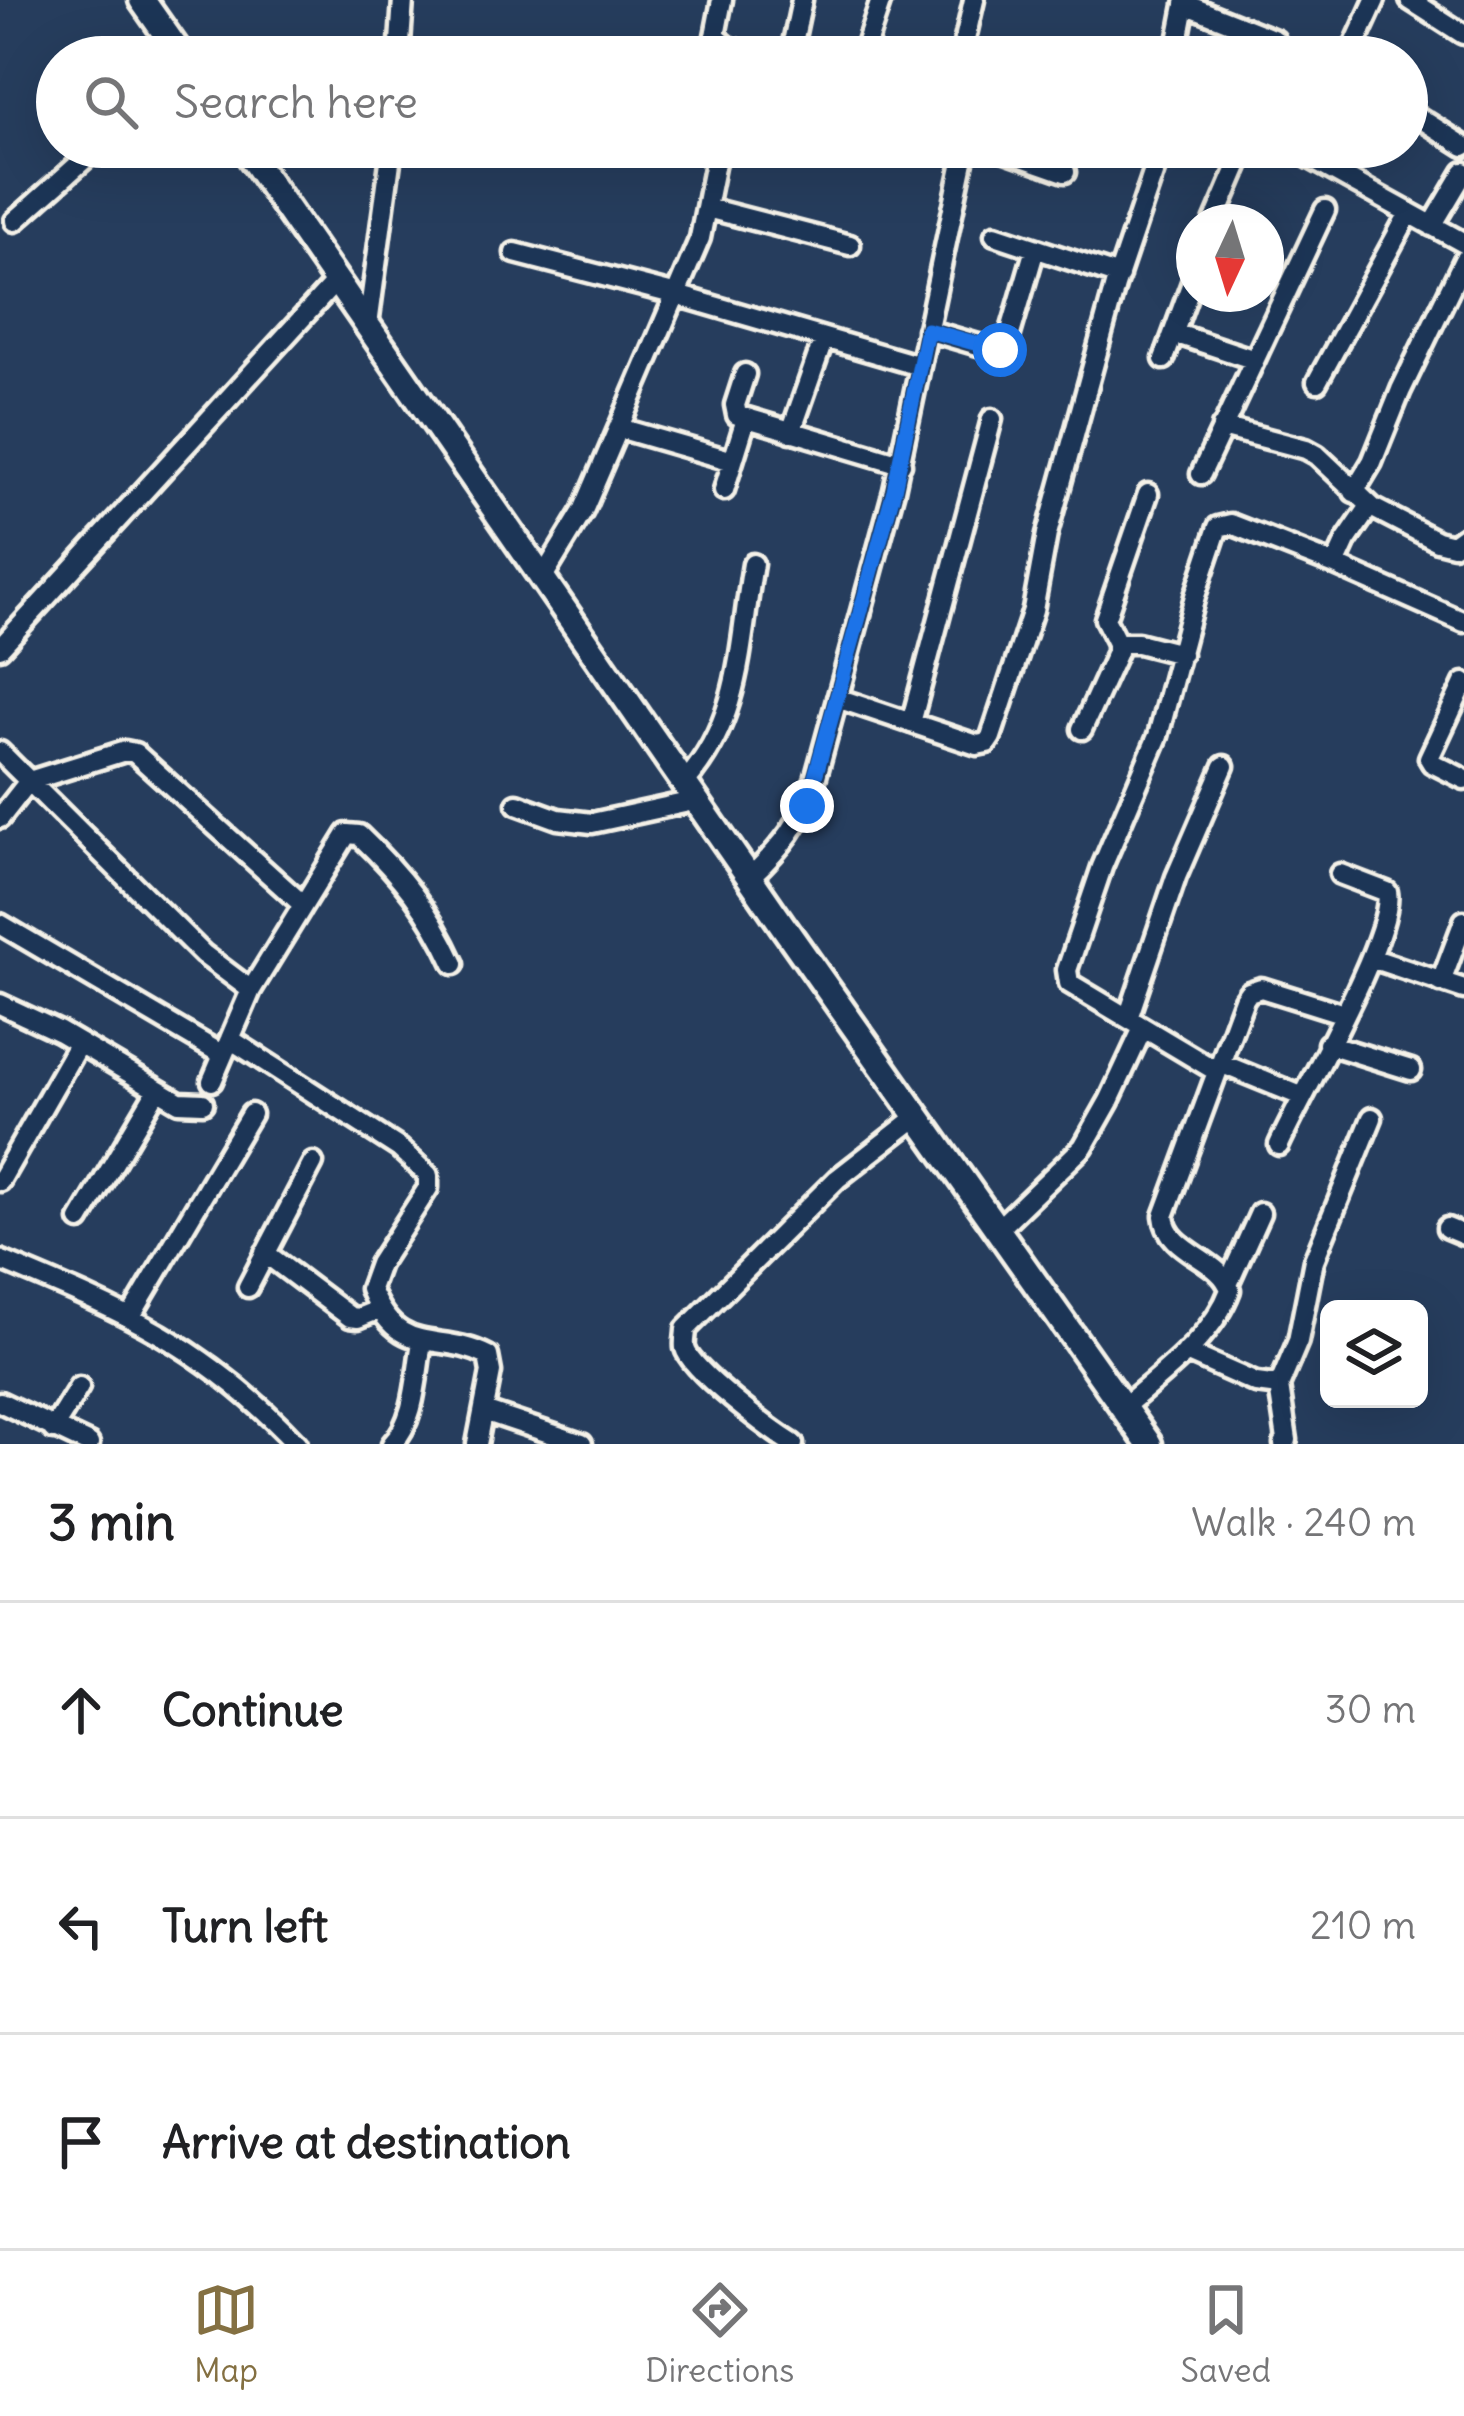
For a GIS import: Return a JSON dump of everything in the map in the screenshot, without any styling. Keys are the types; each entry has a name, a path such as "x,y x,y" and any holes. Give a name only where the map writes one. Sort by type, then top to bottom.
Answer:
{"main road":[{"path":"142,0 167,36"},
{"path":"259,168 1149,1444"}],"street":[{"path":"400,36 403,0"},
{"path":"715,36 722,0"},
{"path":"794,36 802,0"},
{"path":"869,36 881,0"},
{"path":"966,36 974,0"},
{"path":"1359,36 1375,0"},
{"path":"1410,0 1463,34"},
{"path":"1179,36 1185,2 1266,36"},
{"path":"1428,123 1464,146"},
{"path":"15,221 74,168"},
{"path":"368,325 389,168"},
{"path":"544,577 583,511 700,238 714,168"},
{"path":"750,877 781,848 799,822 838,698 901,464 962,168"},
{"path":"1053,168 1064,172"},
{"path":"838,698 977,746 991,736 1033,610 1047,533 1119,276 1155,168"},
{"path":"1222,204 1237,168"},
{"path":"1332,168 1464,244"},
{"path":"1432,226 1464,172"},
{"path":"707,208 850,244"},
{"path":"1201,475 1324,210"},
{"path":"1317,382 1409,212"},
{"path":"995,235 1119,276"},
{"path":"927,330 992,349 1006,348 1035,249"},
{"path":"515,253 920,366"},
{"path":"1354,491 1372,462 1400,390 1464,260"},
{"path":"0,648 337,280"},
{"path":"1164,359 1182,312"},
{"path":"1174,333 1252,359"},
{"path":"791,432 824,338"},
{"path":"745,374 734,411 746,419 901,464"},
{"path":"724,490 746,419"},
{"path":"911,723 992,419"},
{"path":"1222,427 1306,448 1370,506 1446,545 1464,536"},
{"path":"619,428 733,461"},
{"path":"1082,730 1112,667 1117,643 1105,619 1148,494"},
{"path":"1335,565 1370,506"},
{"path":"1301,1096 1218,1067 1136,1023 1066,977 1102,867 1158,736 1215,534 1224,523 1464,622"},
{"path":"517,804 558,820 592,823 692,790 725,723 753,564"},
{"path":"1117,643 1181,654"},
{"path":"1464,683 1429,758 1464,779"},
{"path":"0,752 203,954 251,991"},
{"path":"0,818 29,781 134,753 302,904"},
{"path":"998,1229 1082,1147 1109,1101 1176,878 1224,766"},
{"path":"212,1082 251,991 347,835 359,835 428,911 454,964"},
{"path":"1279,1145 1371,958 1389,906 1387,892 1340,874"},
{"path":"1441,982 1464,921"},
{"path":"0,924 399,1148 428,1175 428,1188 370,1282 389,1321 422,1342 466,1347 488,1356 491,1372 477,1444"},
{"path":"1371,958 1464,989"},
{"path":"1229,1282 1169,1234 1164,1216 1244,999 1254,989 1344,1014"},
{"path":"0,1004 79,1043 179,1102 203,1103"},
{"path":"0,1181 79,1043"},
{"path":"1328,1044 1411,1070"},
{"path":"80,1220 158,1090"},
{"path":"130,1316 251,1114"},
{"path":"793,1444 697,1366 685,1350 686,1329 837,1179 918,1116"},
{"path":"1284,1444 1279,1386 1298,1341 1314,1260 1372,1118"},
{"path":"248,1287 313,1162"},
{"path":"1123,1408 1186,1352 1225,1303 1229,1282 1260,1214"},
{"path":"265,1253 341,1313 358,1318 380,1309"},
{"path":"0,1260 130,1316 195,1353 297,1444"},
{"path":"392,1444 402,1434 408,1416 422,1342"},
{"path":"1186,1352 1256,1384 1279,1386"},
{"path":"53,1429 79,1387"},
{"path":"0,1402 89,1444"},
{"path":"484,1411 582,1444"}],"route":[{"path":"807,806 894,490 927,330 1000,350"}]}
